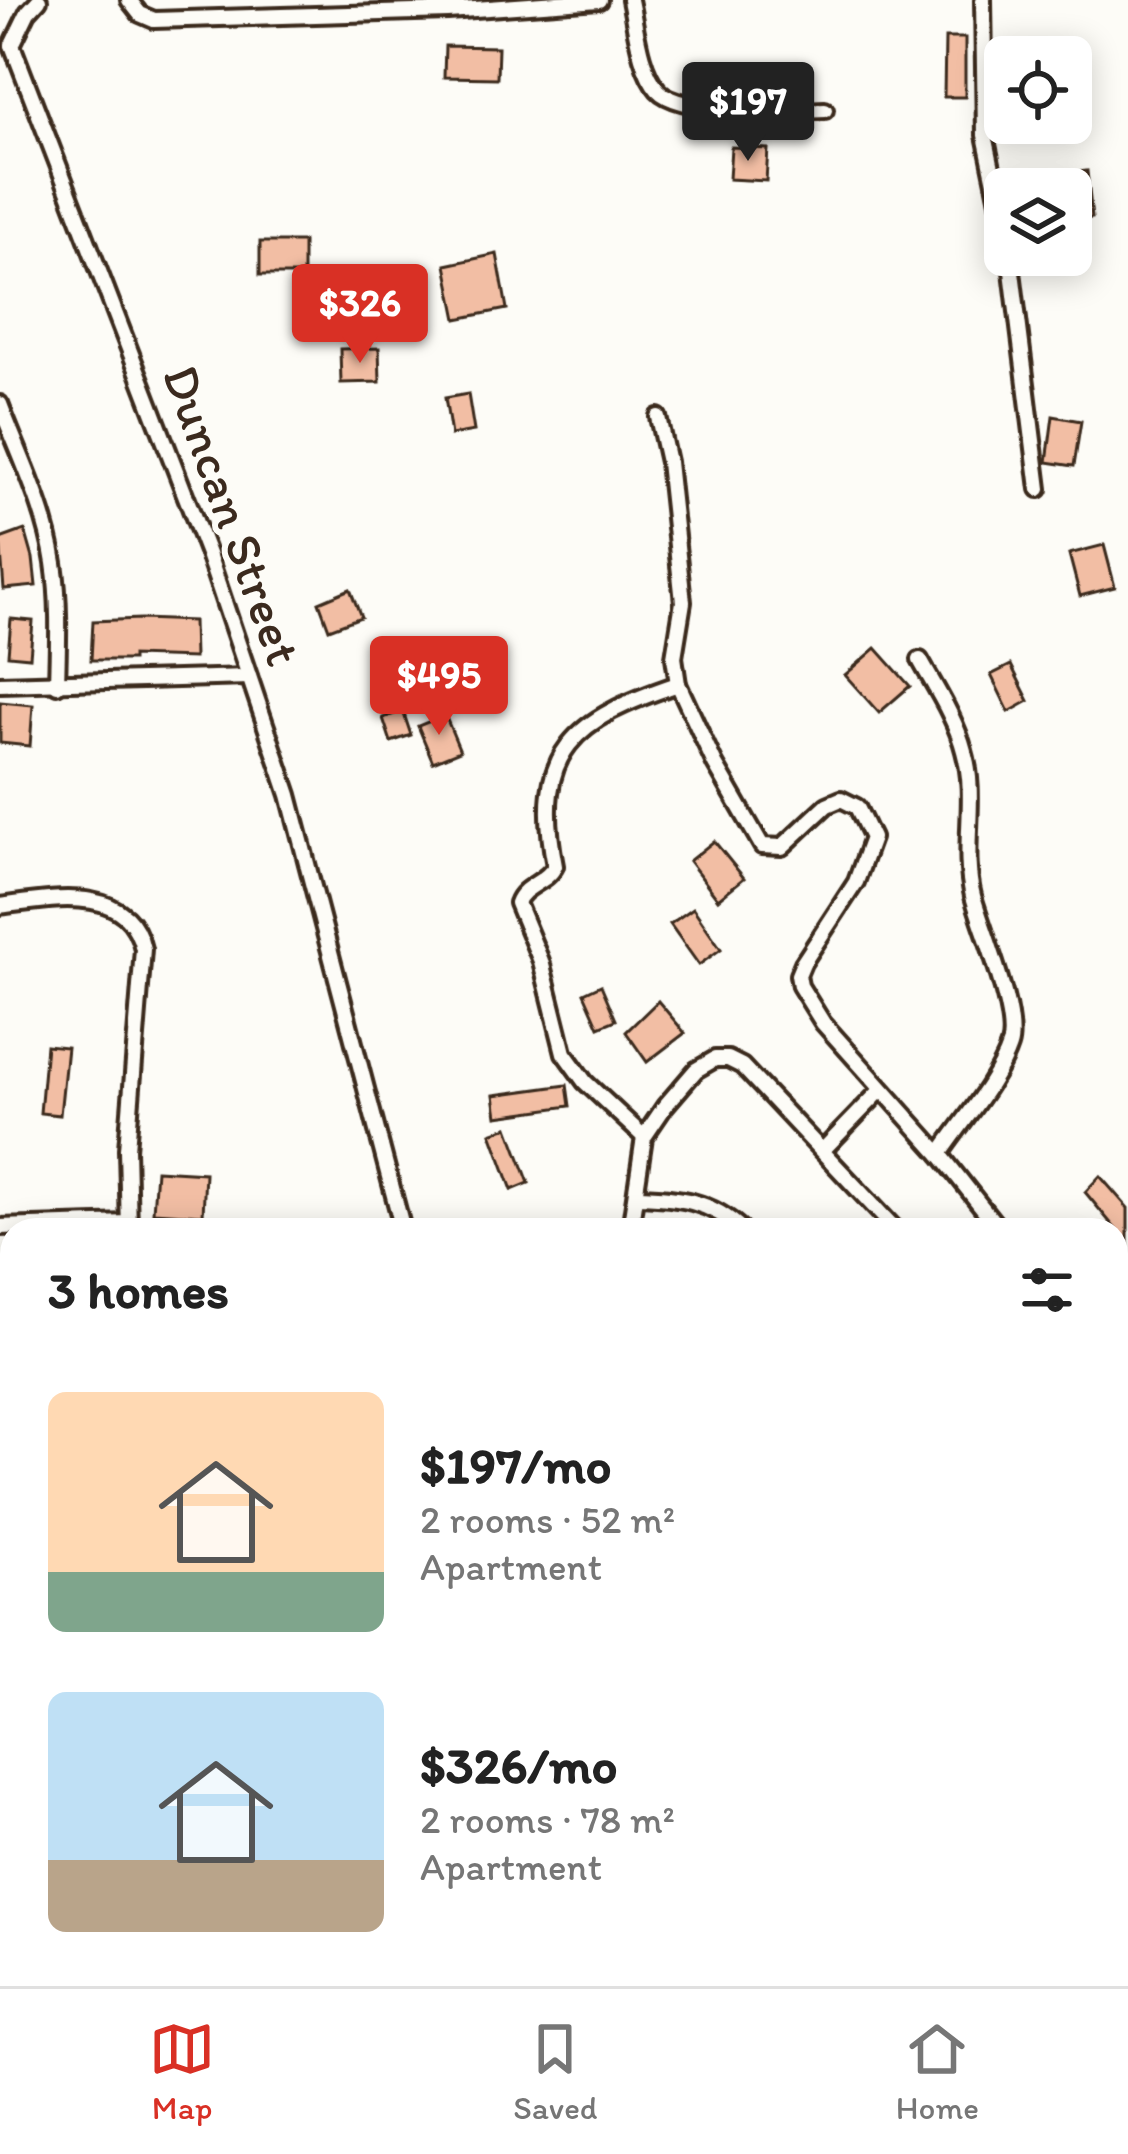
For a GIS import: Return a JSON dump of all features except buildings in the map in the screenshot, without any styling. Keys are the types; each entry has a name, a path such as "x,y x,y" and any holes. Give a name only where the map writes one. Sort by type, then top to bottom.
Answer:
{"street":[{"path":"6,45 39,0"},
{"path":"129,0 140,14 154,20 241,8 599,0"},
{"path":"630,0 651,77 668,97 754,113 825,110"},
{"path":"983,0 986,135 993,168"},
{"name":"Duncan Street","path":"6,45 132,348 289,795 400,1218"},
{"path":"1013,276 1039,489"},
{"path":"0,404 54,560 57,685"},
{"path":"658,417 668,461 683,602 674,657 677,684 737,806 761,846 782,847 826,805 841,799 856,807 872,838 856,882 798,975 800,986 823,1023 991,1218"},
{"path":"920,660 966,754 972,893 1012,1021 1010,1045 998,1068 940,1154"},
{"path":"0,685 249,677"},
{"path":"644,1137 585,1082 564,1053 541,961 517,903 520,895 551,874 555,866 547,801 550,779 561,759 581,732 607,710 677,684"},
{"path":"0,906 47,899 94,902 122,910 138,926 143,950 130,1094 129,1218"},
{"path":"632,1218 644,1137 696,1070 715,1059 728,1059 742,1066 885,1218"},
{"path":"822,1150 880,1091"},
{"path":"636,1196 680,1197 701,1202 729,1218"}]}
